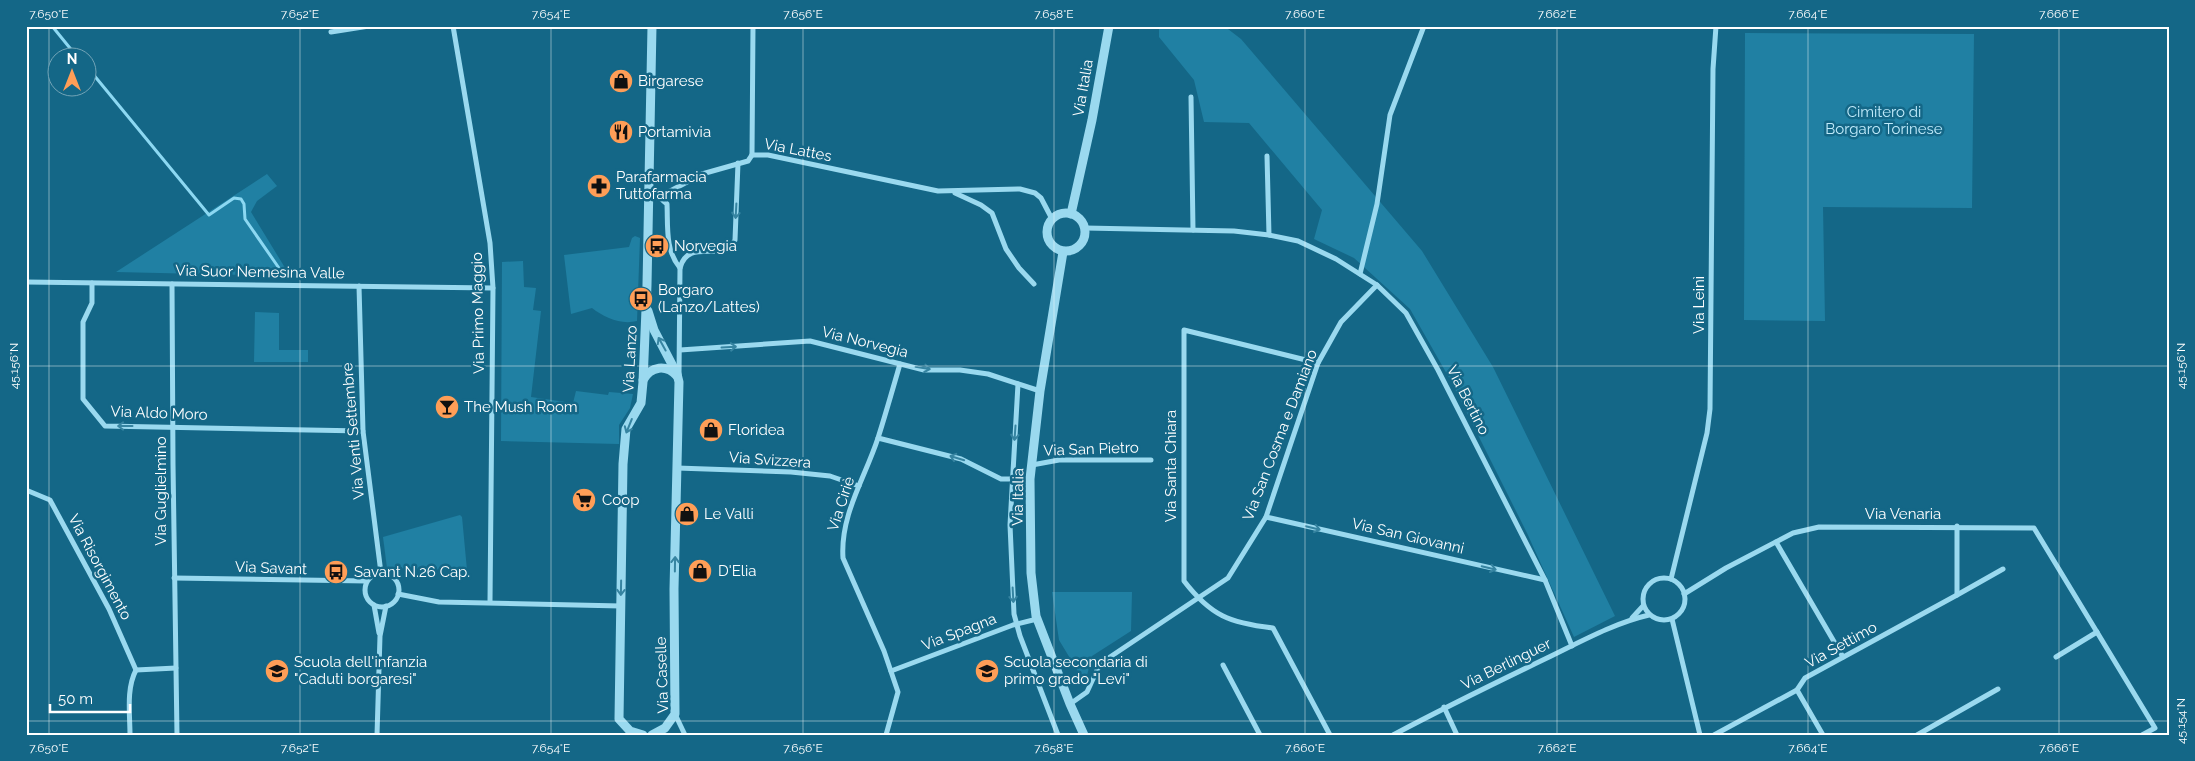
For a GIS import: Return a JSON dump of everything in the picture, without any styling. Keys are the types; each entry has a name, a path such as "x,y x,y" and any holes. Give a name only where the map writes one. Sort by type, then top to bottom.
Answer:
{"street":[{"path":"331,32 370,26"},
{"name":"Via Primo Maggio","path":"453,26 490,243 493,288 490,602"},
{"name":"Via Lanzo","path":"631,733 619,718 622,464 626,429 640,404 643,380 652,26"},
{"path":"752,155 753,26"},
{"name":"Via Italia","path":"1071,214 1092,120 1109,26"},
{"path":"1360,274 1377,204 1390,115 1424,26"},
{"name":"Via Leinì","path":"1671,579 1705,442 1710,409 1713,69 1716,26"},
{"path":"1191,97 1194,230"},
{"name":"Via Lattes","path":"649,199 659,197 702,174 748,161 752,155 768,155 938,191 1020,189 1035,193 1041,198 1052,219"},
{"path":"1267,156 1269,235"},
{"path":"677,468 680,268 682,261 689,254 697,251 725,251 730,249 735,240 738,163"},
{"name":"Via Lattes","path":"952,192 992,212 1006,249 1018,268 1034,284"},
{"path":"659,197 667,204 669,248 672,258 680,268"},
{"path":"1060,214 1071,214 1080,219 1086,234 1080,246 1069,252 1063,252 1053,247 1047,237 1048,225 1052,219 1060,214"},
{"name":"Via Bertino","path":"1085,228 1234,231 1269,235 1298,241 1336,259 1377,285 1406,313 1429,354 1545,580 1572,646"},
{"name":"Via Italia","path":"1063,252 1040,391 1030,480 1031,573 1037,618 1084,735"},
{"name":"Via Suor Nemesina Valle","path":"26,282 493,288"},
{"name":"Via Aldo Moro","path":"92,283 92,303 83,322 83,399 105,426 363,431"},
{"name":"Via Guglielmino","path":"172,284 176,668"},
{"name":"Via San Cosma e Damiano","path":"1070,704 1087,692 1098,668 1104,661 1228,578 1266,517 1318,363 1341,322 1377,285"},
{"name":"Via Venti Settembre","path":"359,286 363,431 381,573"},
{"path":"646,306 654,330 678,374 679,382"},
{"name":"Via Santa Chiara","path":"1197,598 1184,581 1184,330 1318,363"},
{"name":"Via Norvegia","path":"680,350 810,341 924,370 960,370 988,374 1040,391"},
{"name":"Via Ciriè","path":"886,735 898,692 844,558 844,528 878,438 900,364"},
{"path":"643,380 647,374 662,367 670,368 679,382"},
{"name":"Via Italia","path":"1018,384 1010,525 1014,614 1016,624 1058,735"},
{"path":"878,438 962,459 1001,479 1030,480"},
{"name":"Via San Pietro","path":"1032,465 1059,460 1151,460"},
{"name":"Via Svizzera","path":"677,468 791,472 830,476 859,486"},
{"name":"Via Caselle","path":"677,468 674,613 675,714 685,735"},
{"name":"Via Risorgimento","path":"26,490 50,500 109,610 136,670"},
{"name":"Via San Giovanni","path":"1266,517 1545,580"},
{"path":"1957,526 1957,596"},
{"name":"Via Venaria","path":"1684,594 1726,568 1793,533 1819,527 1957,526 2034,528 2097,632"},
{"path":"1776,542 1843,657"},
{"name":"Via Settimo","path":"1718,734 1797,690 1806,678 2003,569"},
{"path":"374,605 386,606 396,599 398,594 395,580 381,573 376,574 367,581 365,592 366,597 374,605 380,636"},
{"name":"Via Savant","path":"174,578 367,581"},
{"path":"1632,618 1649,615 1660,620 1672,619 1684,606 1684,594 1677,582 1671,579 1658,579 1647,586 1642,599 1649,615"},
{"path":"398,594 438,602 621,606"},
{"path":"1197,598 1225,618 1244,624 1273,628 1330,735"},
{"path":"377,735 380,636 386,606"},
{"path":"1632,618 1644,606"},
{"name":"Via Spagna","path":"891,671 1016,624 1037,618"},
{"name":"Via Berlinguer","path":"1393,735 1444,707 1632,618"},
{"path":"1672,619 1700,735"},
{"path":"2056,657 2097,632 2155,728 2142,735"},
{"path":"1223,665 1260,735"},
{"path":"130,735 130,689 131,679 136,670 176,668 177,735"},
{"path":"1917,735 1998,689"},
{"path":"1797,690 1823,735"},
{"path":"1444,707 1457,735"},
{"path":"652,735 665,728 675,714"},
{"path":"631,733 642,735"}],"green space":[{"path":"1159,26 1224,26 1241,39 1422,251 1493,367 1615,616 1574,637 1527,533 1452,383 1410,309 1354,258 1314,239 1322,210 1249,123 1204,122 1194,80 1159,37"},
{"name":"Cimitero di Borgaro Torinese","path":"1745,33 1974,34 1972,208 1823,207 1825,321 1744,320"},
{"path":"267,174 277,186 257,201 251,212 290,276 116,272"},
{"path":"635,236 640,238 637,321 613,320 592,308 571,314 564,255 629,247 632,238"},
{"path":"523,261 524,287 536,288 533,310 541,311 531,397 573,403 576,391 608,395 609,392 633,394 630,408 619,425 619,444 501,441 502,262"},
{"path":"255,312 279,313 279,350 308,350 308,362 254,362"},
{"path":"460,515 462,517 467,570 387,568 383,537"},
{"path":"1052,592 1132,592 1131,631 1092,656 1085,683 1059,640"}],"waterway":[{"path":"52,26 70,48"},
{"path":"98,80 209,215 234,198 241,199 244,204 245,219 281,271"}],"place":[{"name":"Birgarese","path":"621,81"},
{"name":"Portamivia","path":"621,132"},
{"name":"Parafarmacia Tuttofarma","path":"599,186"},
{"name":"Norvegia","path":"657,246"},
{"name":"Borgaro (Lanzo/Lattes)","path":"641,299"},
{"name":"The Mush Room","path":"447,407"},
{"name":"Floridea","path":"711,430"},
{"name":"Coop","path":"584,500"},
{"name":"Le Valli","path":"687,514"},
{"name":"D'Elia","path":"700,571"},
{"name":"Savant N.26 Cap.","path":"336,572"},
{"name":"Scuola dell'infanzia \"Caduti borgaresi\"","path":"277,671"},
{"name":"Scuola secondaria di primo grado \"Levi\"","path":"987,671"}]}
